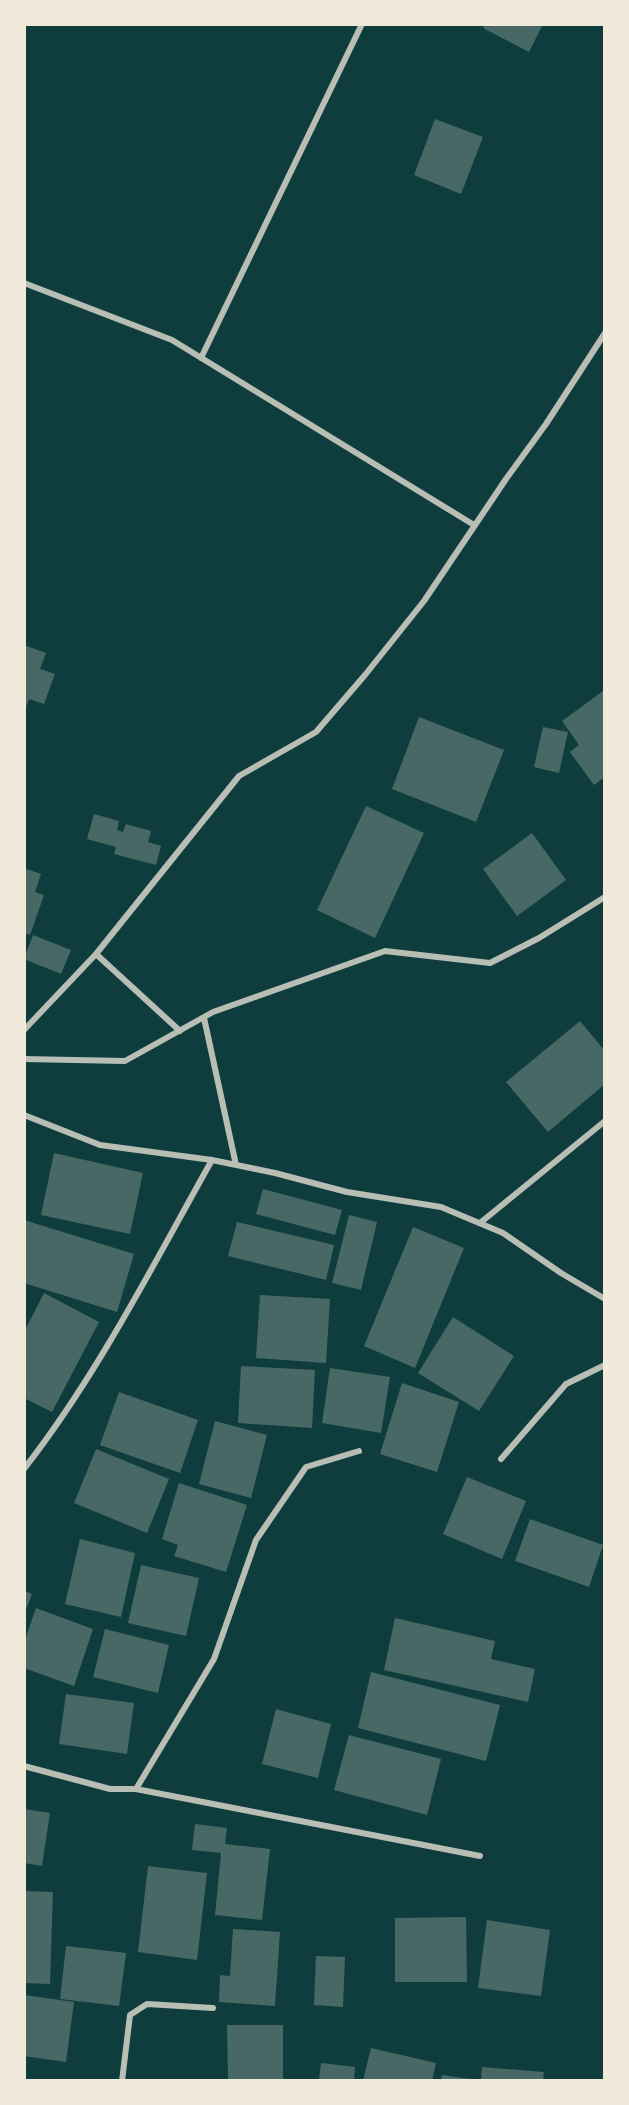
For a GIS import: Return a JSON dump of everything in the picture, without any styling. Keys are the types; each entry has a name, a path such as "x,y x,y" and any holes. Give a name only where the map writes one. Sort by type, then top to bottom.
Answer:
{"street":[{"path":"201,358 362,24"},
{"path":"24,283 172,340 474,525"},
{"path":"24,1030 96,954 239,776 316,732 365,675 424,601 474,525 546,424 605,333"},
{"path":"24,1059 125,1061 213,1012 385,951 490,963 539,938 605,897"},
{"path":"96,954 180,1031"},
{"path":"204,1018 236,1165"},
{"path":"24,1114 100,1145 212,1160 275,1173 347,1192 441,1207 503,1233 561,1273 605,1299"},
{"path":"480,1223 605,1121"},
{"path":"24,1469 91,1373 212,1160"},
{"path":"501,1459 566,1384 605,1365"},
{"path":"136,1789 214,1659 256,1540 306,1467 359,1451"},
{"path":"24,1766 110,1789 136,1789 480,1856"},
{"path":"122,2081 130,2015 147,2004 213,2008"}],"building":[{"path":"486,24 543,24 529,52 483,28"},
{"path":"435,119 483,137 461,194 414,175"},
{"path":"24,645 46,653 40,669 55,674 44,704 29,699 24,713"},
{"path":"603,691 605,694 605,777 594,785 570,752 579,745 562,721"},
{"path":"419,717 504,750 476,822 392,789"},
{"path":"543,727 568,732 559,773 534,767"},
{"path":"366,806 424,833 375,938 317,910"},
{"path":"94,814 119,821 117,830 123,832 126,824 151,831 148,842 161,846 156,865 114,854 116,847 87,839"},
{"path":"532,833 566,880 517,916 483,869"},
{"path":"24,868 41,874 35,892 44,895 30,935 24,933"},
{"path":"33,935 71,950 61,974 24,959"},
{"path":"580,1021 605,1051 605,1084 548,1132 506,1082"},
{"path":"54,1153 143,1173 130,1234 41,1215"},
{"path":"263,1189 342,1210 335,1235 256,1214"},
{"path":"349,1215 377,1222 361,1290 332,1283"},
{"path":"24,1220 134,1254 117,1312 24,1283"},
{"path":"237,1222 334,1245 326,1280 228,1256"},
{"path":"413,1227 464,1248 415,1368 364,1346"},
{"path":"44,1293 99,1322 52,1412 24,1398 24,1332"},
{"path":"260,1295 330,1299 326,1363 256,1358"},
{"path":"453,1317 514,1356 479,1411 418,1373"},
{"path":"241,1366 315,1370 312,1428 238,1423"},
{"path":"330,1368 390,1377 381,1433 322,1423"},
{"path":"402,1383 459,1402 437,1472 380,1454"},
{"path":"119,1392 198,1420 180,1473 100,1445"},
{"path":"215,1421 267,1435 251,1498 199,1484"},
{"path":"96,1449 169,1479 147,1533 74,1503"},
{"path":"467,1477 526,1501 502,1559 443,1534"},
{"path":"179,1483 247,1505 226,1572 174,1556 178,1545 162,1539"},
{"path":"530,1519 603,1545 589,1587 515,1561"},
{"path":"80,1539 135,1553 121,1617 65,1604"},
{"path":"141,1565 199,1578 186,1636 128,1623"},
{"path":"24,1591 32,1594 24,1615"},
{"path":"36,1608 93,1629 74,1686 24,1668 24,1643"},
{"path":"395,1618 495,1641 491,1659 535,1669 528,1702 384,1670"},
{"path":"105,1629 169,1645 158,1693 93,1677"},
{"path":"371,1672 500,1705 486,1761 358,1728"},
{"path":"66,1694 134,1703 127,1754 59,1744"},
{"path":"276,1709 331,1724 318,1778 262,1764"},
{"path":"349,1735 441,1759 427,1815 334,1790"},
{"path":"24,1809 50,1813 42,1866 24,1863"},
{"path":"195,1824 227,1828 225,1844 270,1849 262,1920 215,1915 221,1853 192,1850"},
{"path":"148,1866 207,1873 197,1960 138,1952"},
{"path":"24,1891 53,1892 50,1984 24,1983"},
{"path":"466,1917 467,1982 395,1982 395,1918"},
{"path":"487,1920 550,1930 541,1996 478,1988"},
{"path":"233,1929 280,1932 275,2006 219,2002 220,1975 230,1976"},
{"path":"66,1946 126,1953 119,2006 60,1999"},
{"path":"316,1956 345,1957 343,2007 314,2005"},
{"path":"24,1995 74,2002 66,2062 24,2056"},
{"path":"227,2025 283,2025 283,2081 228,2081"},
{"path":"371,2048 436,2063 432,2081 363,2081"},
{"path":"321,2063 355,2067 354,2081 319,2081"},
{"path":"482,2067 544,2072 543,2081 481,2081"},
{"path":"442,2075 471,2079 471,2081 441,2081"}]}
